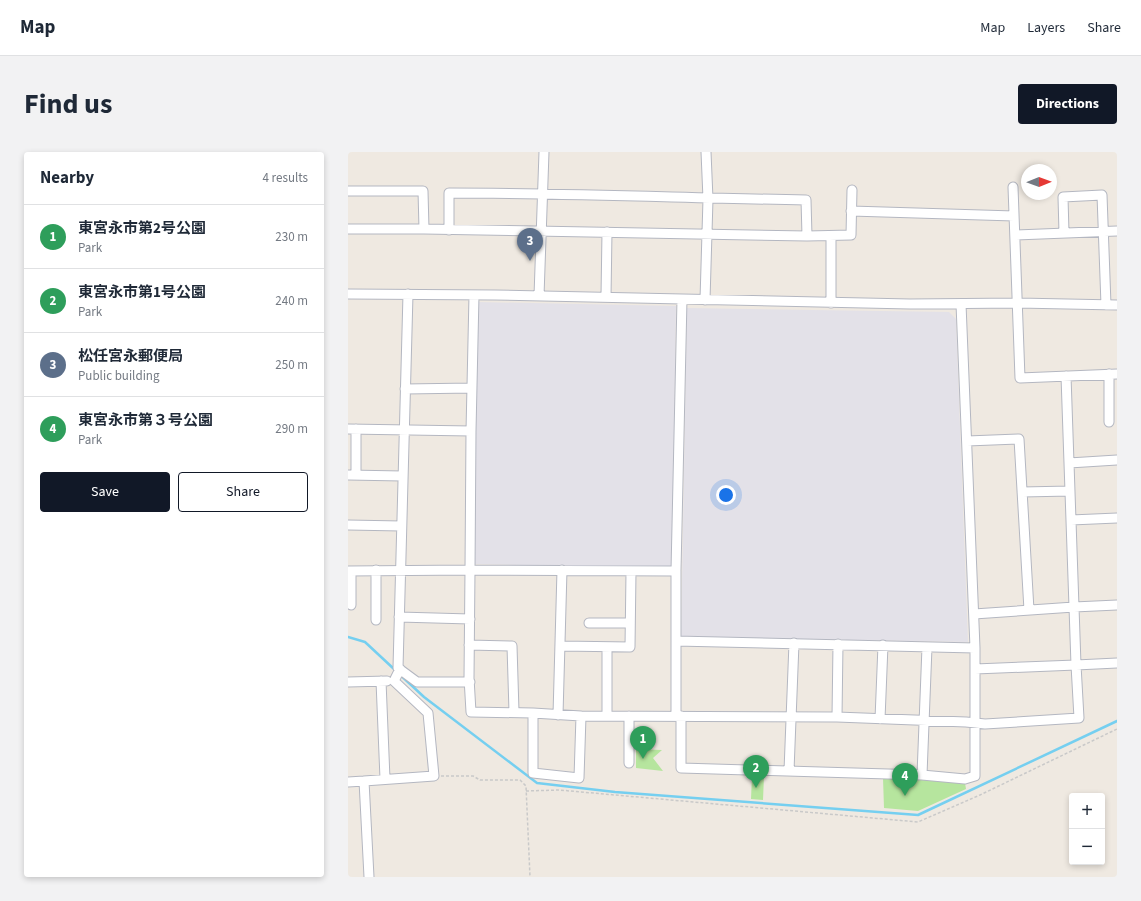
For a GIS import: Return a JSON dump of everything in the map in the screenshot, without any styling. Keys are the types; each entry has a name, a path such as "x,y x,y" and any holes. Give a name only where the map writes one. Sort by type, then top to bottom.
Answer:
{"street":[{"path":"539,296 544,152"},
{"path":"705,300 708,199 706,152"},
{"path":"1012,188 1020,378 1113,374 1109,422"},
{"path":"348,229 807,236 851,235 852,190"},
{"path":"348,191 423,191 424,229"},
{"path":"449,230 449,193 543,193 708,199 806,200 807,236"},
{"path":"1064,233 1063,197 1102,195 1106,305"},
{"path":"851,211 1014,216"},
{"path":"1015,235 1117,231"},
{"path":"606,298 607,232"},
{"path":"831,236 831,303"},
{"path":"348,294 539,296 831,303 1018,303 1117,306"},
{"path":"408,294 398,668 417,682 470,682"},
{"path":"474,295 469,645 471,712 514,712 581,716 837,717 975,722 986,724 1079,718 1066,376"},
{"path":"682,299 676,571 676,641 681,768 922,775 966,779 975,776 975,648 961,304"},
{"path":"405,389 472,388"},
{"path":"402,476 352,475 352,429 471,431"},
{"path":"967,441 1019,439 1029,610"},
{"path":"1069,463 1117,460"},
{"path":"1022,492 1070,491"},
{"path":"1071,520 1117,518"},
{"path":"348,525 401,526"},
{"path":"376,570 376,620"},
{"path":"558,715 562,570"},
{"path":"351,605 349,571 676,571"},
{"path":"560,646 630,647 631,572"},
{"path":"974,614 1117,605"},
{"path":"399,617 470,619"},
{"path":"589,623 630,623"},
{"path":"676,641 975,648"},
{"path":"789,771 794,643"},
{"path":"837,717 838,644"},
{"path":"469,645 512,646 514,712"},
{"path":"880,719 883,646"},
{"path":"922,775 927,646"},
{"path":"607,647 607,715"},
{"path":"975,669 1117,663"},
{"path":"394,680 400,670"},
{"path":"348,682 394,680 428,713 434,776 348,782"},
{"path":"381,681 385,779"},
{"path":"533,713 533,773 580,778 581,716"},
{"path":"629,716 629,763"},
{"path":"364,781 369,877"}],"path":[{"path":"526,791 559,790 918,822 980,795 1117,729"},
{"path":"434,776 473,776 480,780 520,780 526,786 530,877"}],"shaded area":[{"path":"477,302 676,306 672,568 473,564"},
{"path":"687,308 949,312 956,319 968,642 681,637"}],"green space":[{"path":"636,749 662,750 653,758 663,771 636,768"},
{"path":"752,776 764,776 763,800 751,799"},
{"path":"883,778 927,779 965,783 966,789 918,811 884,808"}],"waterway":[{"path":"348,637 365,642 424,697 537,783 615,792 918,815 1117,721"}],"place":[{"name":"松任宮永郵便局","path":"530,261"},
{"name":"東宮永市第2号公園","path":"643,759"},
{"name":"東宮永市第1号公園","path":"756,788"},
{"name":"東宮永市第３号公園","path":"905,796"}]}
